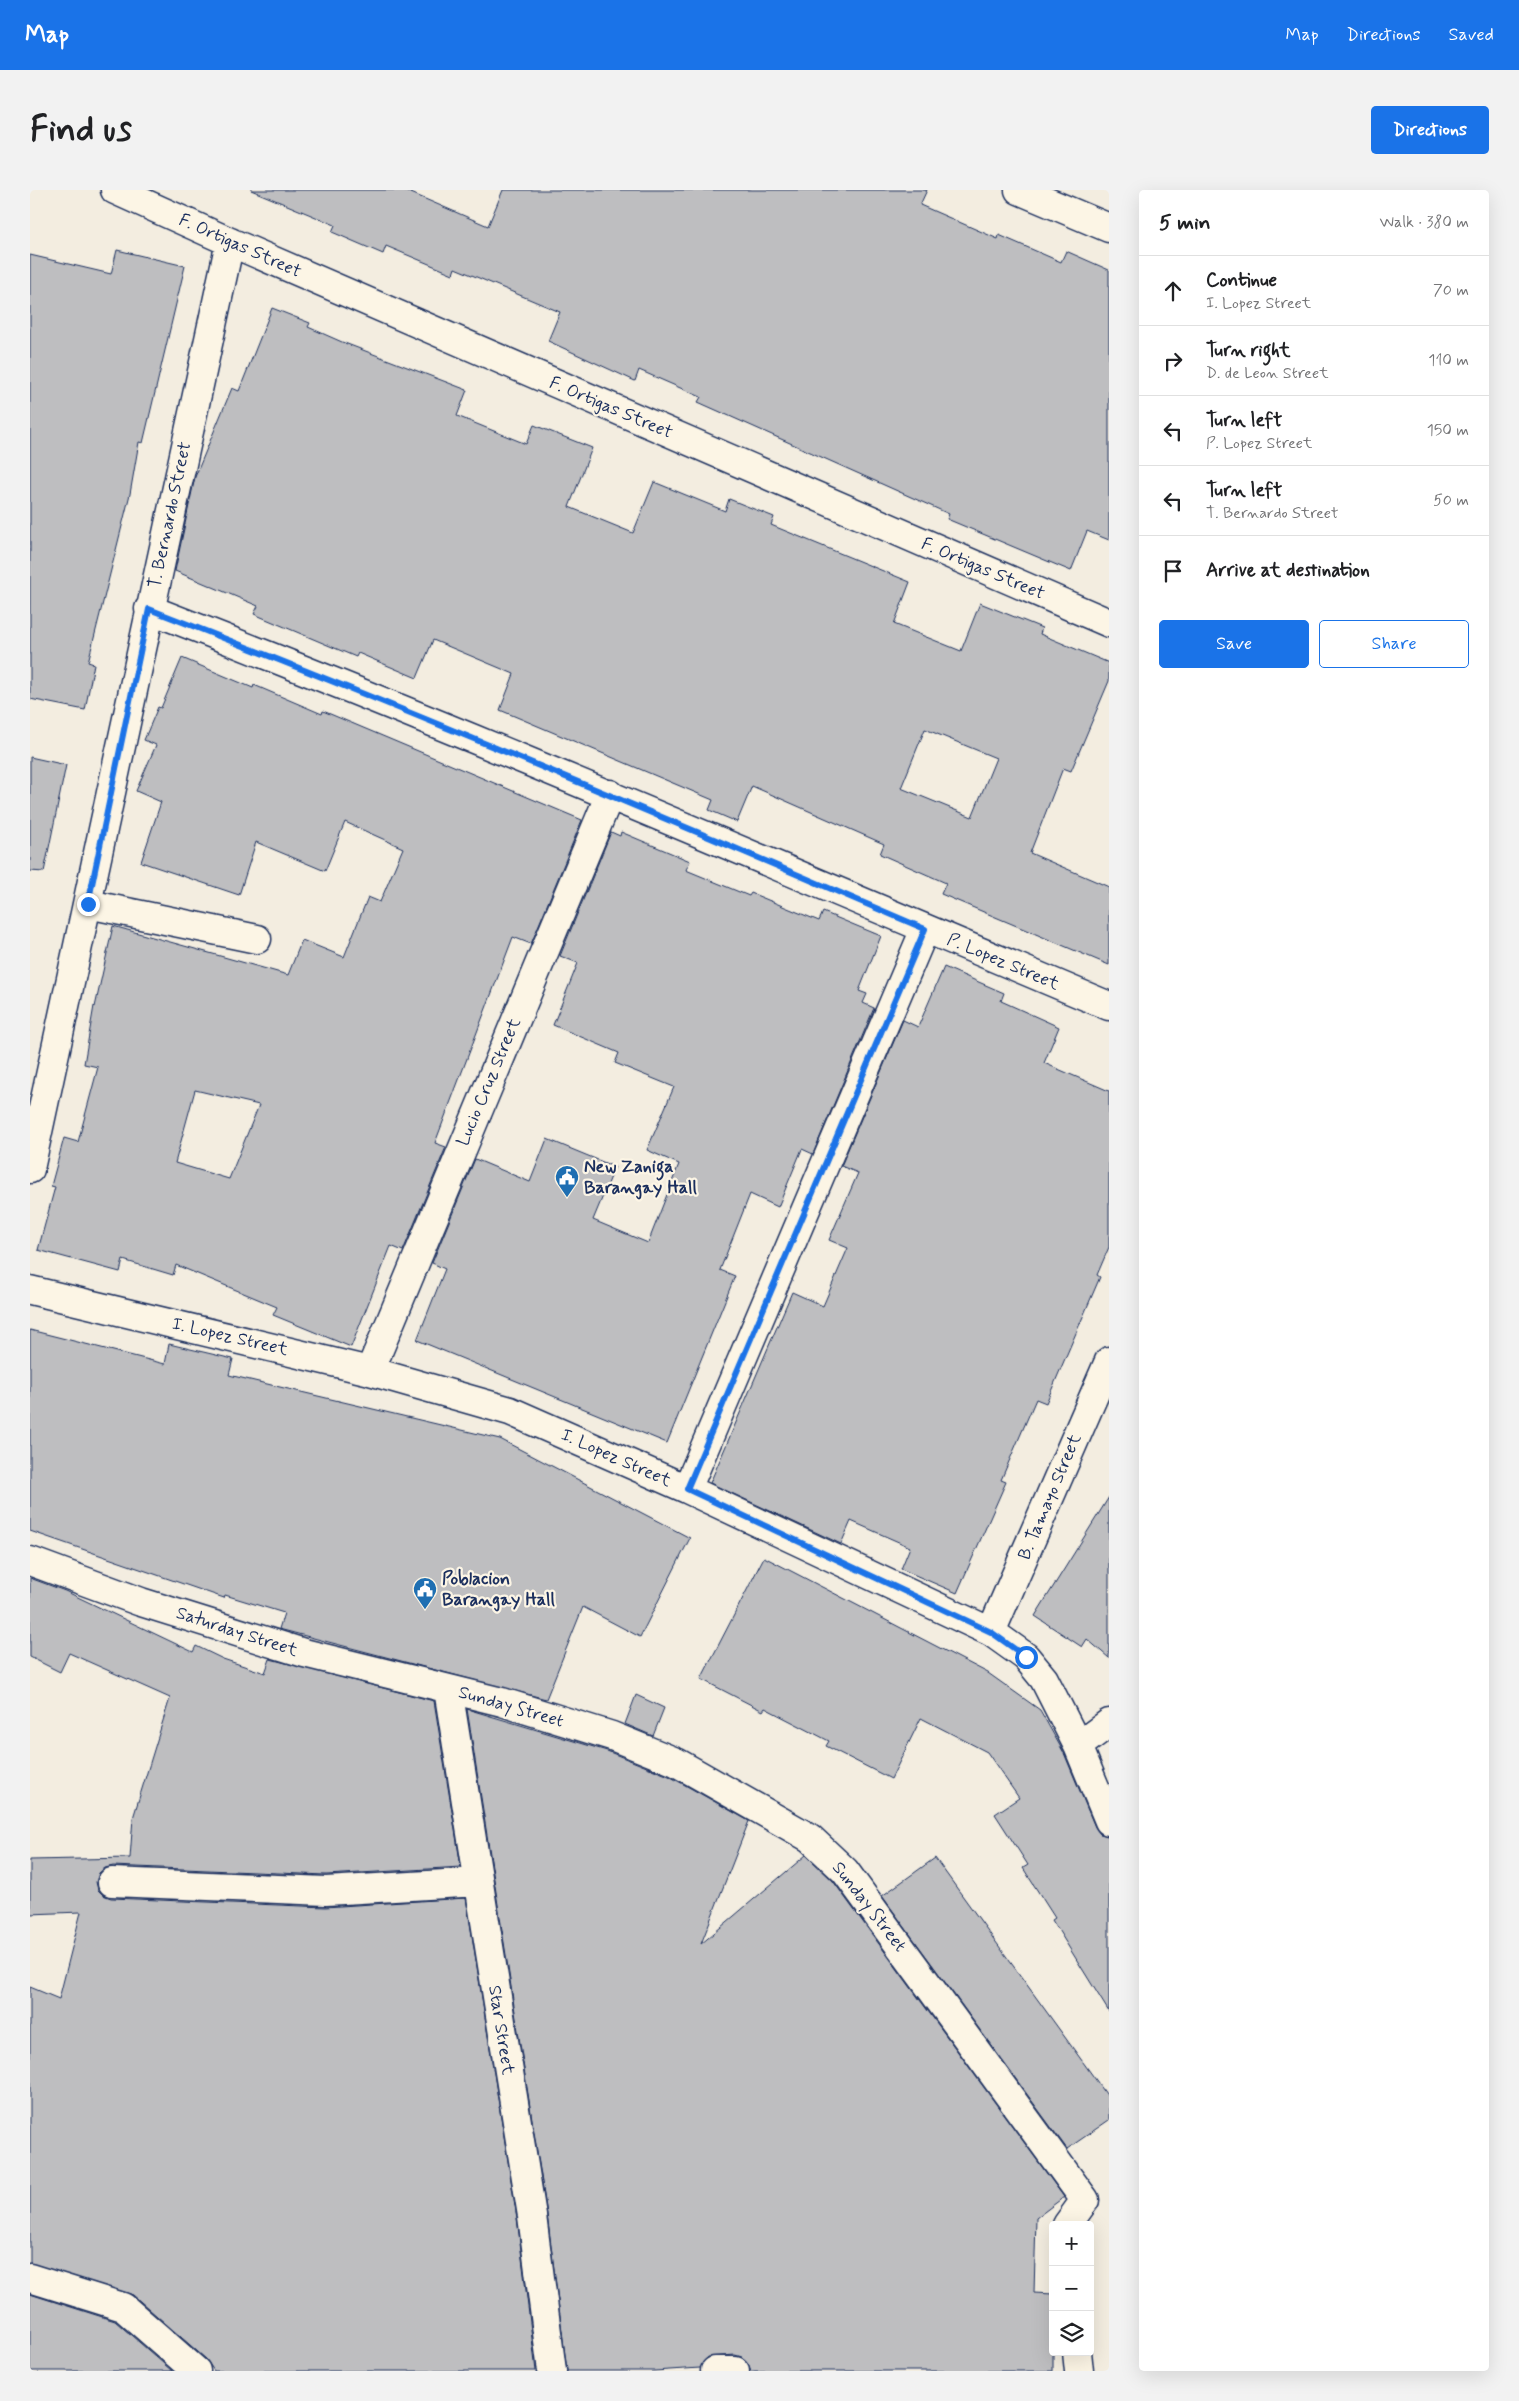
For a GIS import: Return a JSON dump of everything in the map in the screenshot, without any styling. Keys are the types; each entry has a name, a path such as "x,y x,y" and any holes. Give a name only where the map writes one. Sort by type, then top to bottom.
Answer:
{"street":[{"name":"F. Ortigas Street","path":"115,190 230,242 1109,623"},
{"path":"1019,190 1109,228"},
{"name":"T. Bernardo Street","path":"30,1169 88,904 149,609 230,242"},
{"name":"P. Lopez Street","path":"149,609 610,794 1109,1006"},
{"name":"Lucio Cruz Street","path":"370,1370 610,794"},
{"path":"88,904 257,939"},
{"path":"687,1489 925,929"},
{"name":"I. Lopez Street","path":"30,1290 370,1370 510,1412 687,1489 991,1632 1026,1657 1044,1679 1078,1746 1109,1821"},
{"name":"B. Tamayo Street","path":"991,1632 1109,1361"},
{"name":"Saturday Street","path":"30,1561 141,1602 295,1651 448,1689"},
{"name":"Star Street","path":"448,1689 503,2044 532,2216 552,2371"},
{"name":"Sunday Street","path":"448,1689 502,1702 612,1736 676,1762 810,1838 845,1871 1085,2200 1070,2221"},
{"path":"1078,1746 1109,1723"},
{"path":"112,1882 326,1891 479,1882"},
{"path":"30,2278 123,2307 196,2371"},
{"path":"1078,2356 1080,2371"},
{"path":"714,2371 735,2371"}],"building":[{"path":"251,190 404,190 488,226 503,190 927,190 920,205 998,239 999,235 1061,262 1066,251 1109,270 1109,540 1087,531 1071,571 947,519 949,514 698,402 701,397 639,370 635,381 548,341 560,312 455,268 453,274 386,246 383,254 332,232 335,225"},
{"path":"117,250 185,266 143,443 139,442 130,494 88,662 94,664 85,710 30,699 30,255 111,274"},
{"path":"272,308 310,323 308,327 342,342 467,390 457,416 526,444 534,425 592,448 569,507 633,533 654,482 725,511 729,499 774,517 771,525 910,582 894,624 961,651 980,603 1042,628 1040,634 1109,663 1109,681 1071,771 1063,768 1030,853 1109,887 1109,965 941,894 946,883 880,854 884,844 752,786 737,822 709,810 713,800 500,710 514,674 433,640 417,678 358,653 356,657 254,614 258,606 175,571 195,477 232,388 239,391","holes":["925,729 996,758 972,817 901,788"]},
{"path":"182,658 253,688 254,685 322,714 323,711 582,820 531,944 513,937 435,1143 446,1147 403,1251 391,1246 351,1347 273,1315 277,1307 176,1265 173,1275 123,1260 120,1272 38,1250 55,1187 51,1186 64,1138 78,1142 98,1067 84,1064 94,1006 113,926 288,975 302,940 344,957 368,897 380,902 403,848 345,822 325,871 256,842 239,895 141,862 161,802 136,791 156,745 144,740 158,707 161,708","holes":["195,1090 259,1105 229,1179 175,1163"]},
{"path":"30,757 66,765 44,872 30,871"},
{"path":"611,832 620,836 621,832 690,861 686,870 749,896 751,893 819,921 823,912 881,936 859,991 867,994 863,1003 874,1008 813,1154 802,1149 778,1207 750,1194 720,1270 735,1276 667,1443 417,1340 445,1269 432,1263 475,1159 530,1182 547,1139 615,1167 593,1220 648,1243 679,1164 647,1150 674,1087 615,1063 619,1053 553,1025 578,963 560,956"},
{"path":"944,967 1004,993 1001,1001 1059,1027 1044,1063 1109,1091 1109,1247 1097,1275 1100,1277 1046,1403 1036,1399 1001,1480 1006,1482 957,1593 901,1569 910,1547 851,1521 841,1544 710,1483 792,1292 823,1306 848,1248 829,1240 858,1173 841,1166 903,1020 918,1027"},
{"path":"30,1330 165,1364 169,1344 233,1359 229,1375 500,1439 690,1538 640,1637 583,1607 546,1699 279,1629 284,1613 225,1595 224,1598 30,1531"},
{"path":"1109,1497 1109,1658 1087,1639 1082,1647 1035,1616"},
{"path":"764,1557 988,1673 1040,1710 1064,1753 1095,1827 1100,1834 1109,1836 1109,2012 1052,1920 1055,1918 1023,1868 1028,1865 995,1814 1019,1798 987,1752 921,1718 891,1779 826,1746 829,1741 765,1708 763,1711 701,1679"},
{"path":"30,1578 65,1591 193,1652 196,1646 223,1659 265,1673 270,1659 434,1701 461,1867 326,1875 113,1866 105,1868 99,1873 96,1882 98,1890 103,1895 111,1898 325,1907 466,1898 517,2218 536,2371 214,2371 206,2359 133,2295 30,2263 30,1987 59,1999 81,1912 30,1914 30,1860 130,1858 133,1818 170,1698 69,1653 60,1672 30,1657"},
{"path":"636,1695 664,1708 653,1736 625,1724"},
{"path":"467,1709 607,1751 669,1776 749,1821 701,1944 806,1855 833,1881 1064,2197 1036,2218 1034,2293 1049,2294 1049,2356 1053,2356 1053,2371 751,2371 748,2363 742,2357 735,2355 708,2357 700,2368 654,2371 567,2371 547,2214"},
{"path":"935,1858 1109,2098 1109,2120 1067,2149 882,1896"},
{"path":"30,2294 115,2321 172,2371 30,2371"}],"place":[{"name":"New Zaniga Barangay Hall","path":"567,1198"},
{"name":"Poblacion Barangay Hall","path":"425,1610"}],"route":[{"path":"88,904 149,609 610,794 925,929 687,1489 991,1632 1026,1657"}]}
